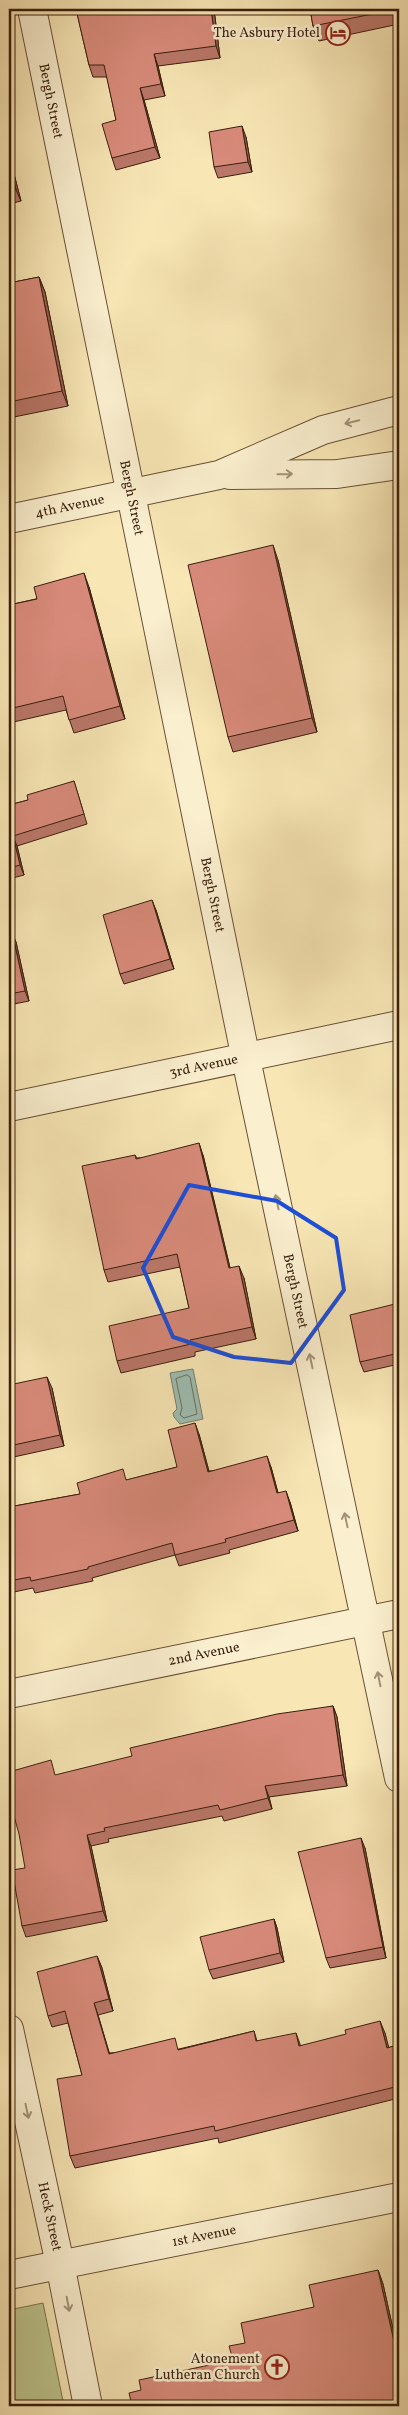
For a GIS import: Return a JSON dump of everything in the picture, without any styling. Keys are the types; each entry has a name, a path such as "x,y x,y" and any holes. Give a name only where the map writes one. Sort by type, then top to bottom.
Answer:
{"street":[{"name":"Bergh Street","path":"32,9 246,1059 399,1778"},
{"name":"4th Avenue","path":"9,519 219,475 324,430 399,410"},
{"name":"4th Avenue","path":"219,475 337,474 399,464"},
{"name":"3rd Avenue","path":"9,1107 246,1059 399,1025"},
{"name":"2nd Avenue","path":"9,1694 399,1614"},
{"name":"Heck Street","path":"9,2029 60,2264 88,2406"},
{"name":"1st Avenue","path":"9,2275 399,2197"}],"highlighted area":[{"path":"189,1185 277,1201 336,1238 344,1290 291,1363 234,1357 173,1337 143,1268"}],"green space":[{"path":"43,2303 64,2406 9,2406 9,2310"}],"water":[{"path":"193,1369 203,1419 180,1424 173,1413 177,1409 170,1373"}],"building":[{"path":"76,9 211,9 216,46 154,54 161,84 140,88 155,147 112,158 102,124 116,120 104,65 89,65"},
{"path":"310,9 397,9 313,26"},
{"path":"242,126 248,162 214,167 209,132"},
{"path":"9,160 16,190 9,191"},
{"path":"39,277 62,391 9,402 9,283"},
{"path":"273,545 312,718 228,737 188,565"},
{"path":"84,573 120,706 69,720 63,696 9,709 9,605 37,599 34,587"},
{"path":"74,781 84,814 13,836 20,865 9,868 9,805 28,800 27,795"},
{"path":"152,900 170,959 120,974 103,915"},
{"path":"12,932 25,991 9,994 9,933"},
{"path":"199,1143 229,1268 239,1266 252,1327 190,1340 191,1344 117,1361 109,1326 189,1308 177,1254 104,1270 82,1166 135,1155 136,1159"},
{"path":"399,1303 399,1353 360,1362 350,1315"},
{"path":"47,1377 60,1435 9,1446 9,1385"},
{"path":"195,1423 208,1472 267,1456 277,1493 286,1491 294,1520 225,1539 226,1542 175,1555 172,1543 88,1567 88,1569 31,1581 30,1577 9,1581 9,1507 80,1494 77,1483 123,1469 126,1480 177,1467 168,1430"},
{"path":"333,1706 343,1775 265,1786 268,1798 220,1810 218,1805 104,1828 105,1831 87,1835 103,1911 22,1926 12,1870 25,1868 19,1834 9,1798 9,1772 51,1760 55,1775 132,1756 130,1748 277,1714"},
{"path":"361,1838 383,1947 326,1958 298,1852"},
{"path":"274,1919 280,1953 209,1970 200,1937"},
{"path":"97,1956 109,1999 94,2003 109,2054 175,2038 178,2050 254,2031 256,2041 296,2033 299,2046 346,2034 345,2030 380,2021 387,2048 397,2045 399,2055 399,2086 215,2131 214,2126 70,2156 57,2079 82,2075 65,2011 48,2016 37,1972"},
{"path":"378,2270 399,2364 399,2399 368,2406 132,2406 129,2393 141,2390 139,2380 233,2360 229,2346 245,2343 241,2323 314,2307 309,2285"}],"place":[{"name":"The Asbury Hotel","path":"338,33"},
{"name":"Atonement Lutheran Church","path":"277,2367"}]}
